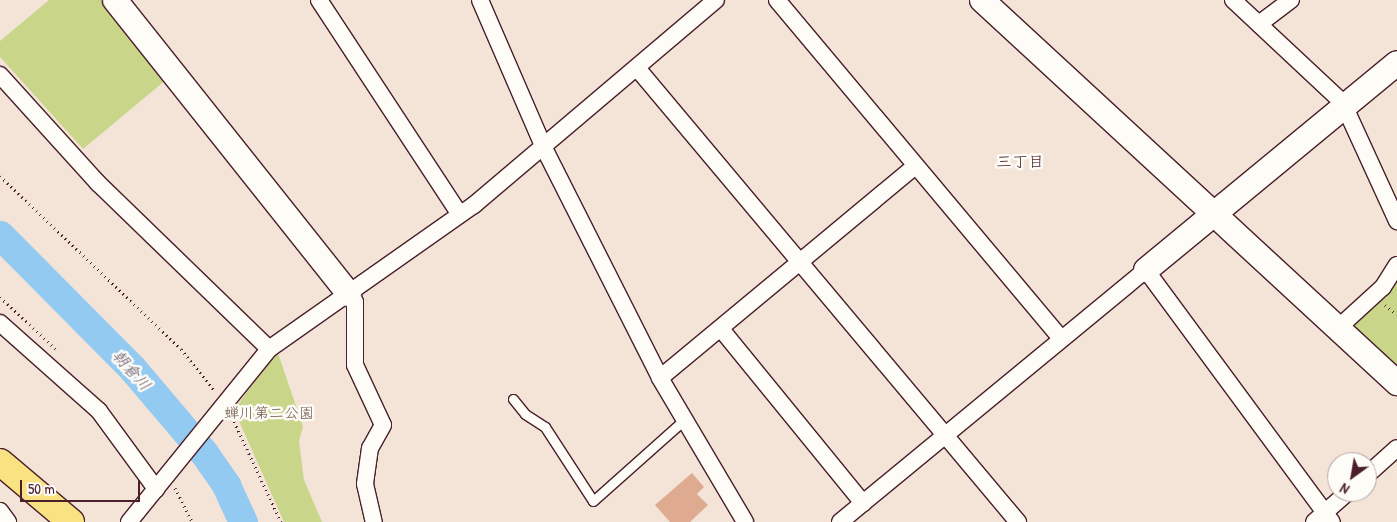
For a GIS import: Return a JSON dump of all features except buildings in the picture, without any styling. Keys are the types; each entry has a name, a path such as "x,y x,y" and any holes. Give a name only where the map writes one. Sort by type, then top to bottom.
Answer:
{"main road":[{"path":"0,462 71,522"}],"street":[{"path":"115,0 356,302 355,365 383,425 370,448 365,484 374,522"},
{"path":"319,0 458,212"},
{"path":"480,0 544,148 660,378 745,522"},
{"path":"129,522 156,489 173,477 269,349 349,294 458,212 474,205 544,148 716,0"},
{"path":"777,0 1061,339"},
{"path":"982,0 1397,383"},
{"path":"1233,0 1343,103 1397,221"},
{"path":"1259,24 1291,0"},
{"path":"840,522 1146,270 1343,103 1397,63"},
{"path":"638,68 1018,522"},
{"path":"0,75 98,183 269,349"},
{"path":"660,378 915,166"},
{"path":"1337,329 1383,287 1397,265"},
{"path":"1146,270 1322,520 1339,502"},
{"path":"0,323 99,411 156,489"},
{"path":"721,329 863,503"},
{"path":"1377,466 1397,448"},
{"path":"0,512 8,522"}],"lane":[{"path":"513,399 525,414 545,427 593,501 684,420"}],"path":[{"path":"0,176 181,349 224,409 281,522"},
{"path":"173,477 192,522"}],"green space":[{"path":"49,0 101,0 167,79 83,149 0,57 0,41"},
{"path":"1397,264 1397,383 1337,329"},
{"name":"蝉川第二公園","path":"277,350 303,427 299,441 304,480 322,522 284,522 234,410"}],"waterway":[{"name":"朝倉川","path":"0,235 132,368 204,453 226,485 243,522"}],"district":[{"name":"三丁目","path":"1020,161"}]}
